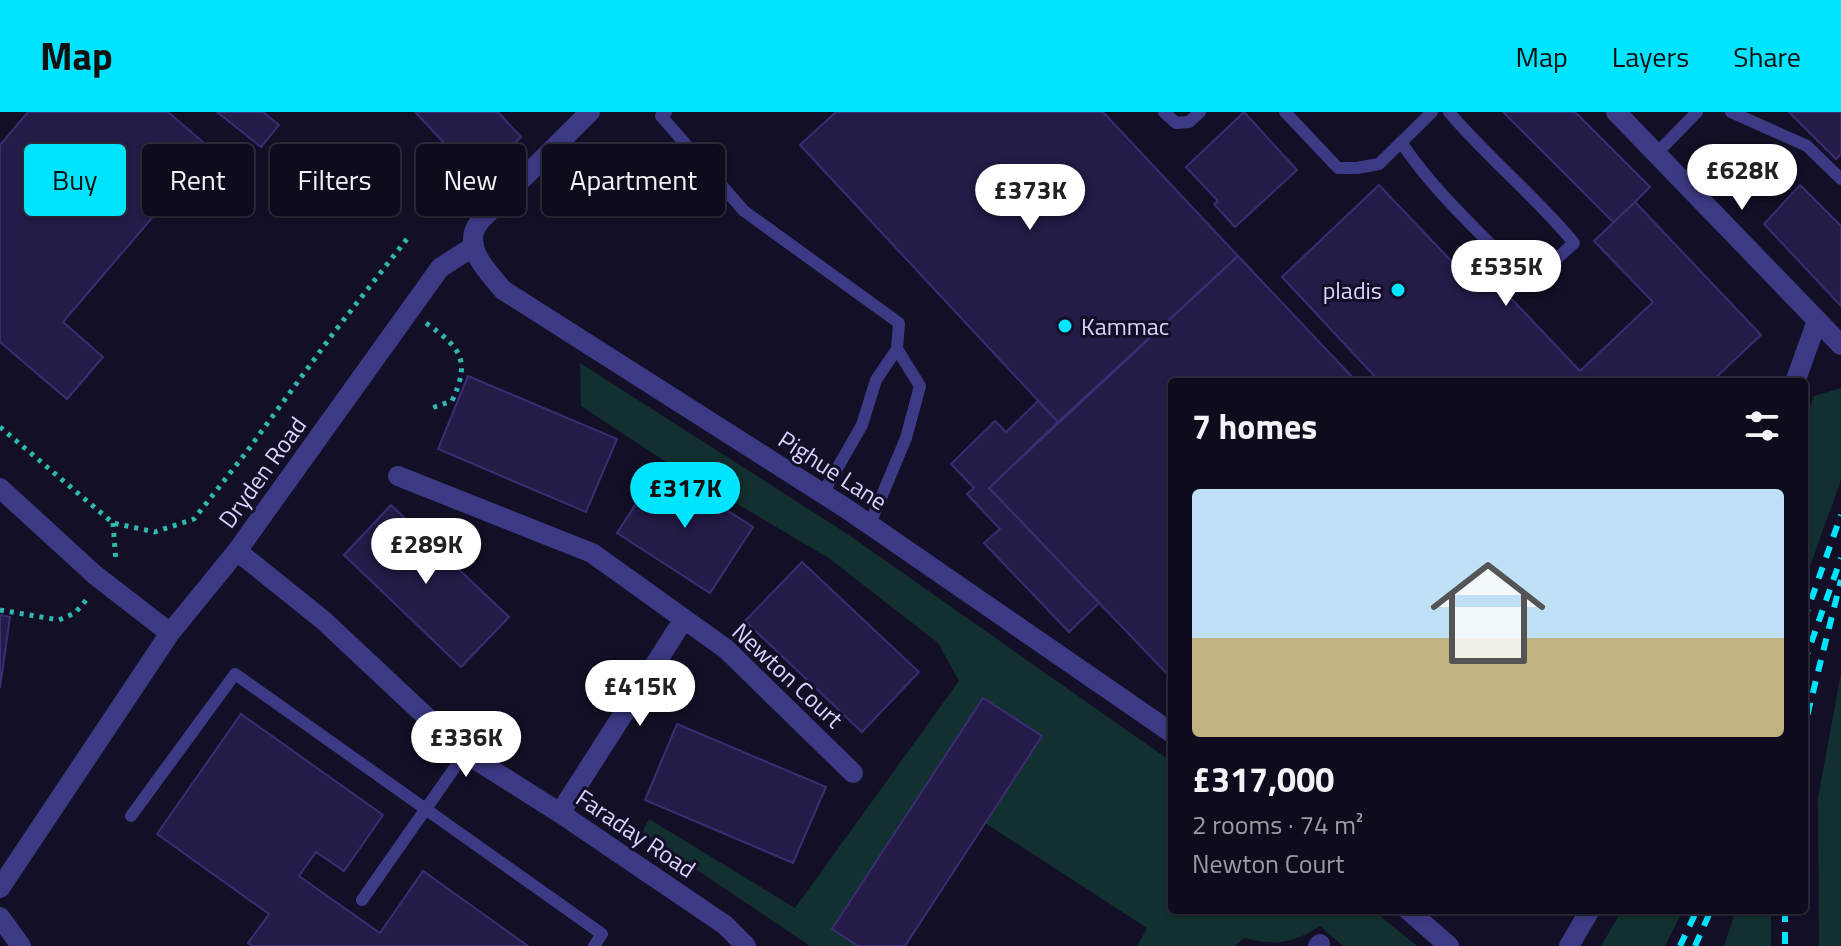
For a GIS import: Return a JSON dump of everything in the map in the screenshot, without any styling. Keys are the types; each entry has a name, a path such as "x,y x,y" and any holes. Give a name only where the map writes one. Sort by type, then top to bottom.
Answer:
{"street":[{"path":"474,246 474,232 481,220 590,112"},
{"path":"1616,112 1839,343"},
{"name":"Dryden Road","path":"0,888 170,633 237,551 440,268 474,246"},
{"name":"Pighue Lane","path":"474,246 485,269 503,290 870,524 1168,730"},
{"path":"1796,378 1817,321"},
{"name":"Newton Court","path":"398,476 592,553 726,649 853,773"},
{"path":"0,488 95,575 170,633"},
{"name":"Faraday Road","path":"237,551 323,620 465,753 725,925 746,946"},
{"path":"560,813 684,619"},
{"path":"1413,914 1449,946"},
{"path":"1569,946 1588,914"},
{"path":"0,917 21,946"}],"lane":[{"path":"666,112 661,116 744,211 899,323 897,349 876,380 862,425 823,493"},
{"path":"1164,112 1176,123 1189,122 1200,112"},
{"path":"1285,112 1338,168 1379,164 1432,112"},
{"path":"1401,142 1451,204 1529,284 1574,243 1449,112"},
{"path":"1656,154 1697,112"},
{"path":"1731,112 1807,146 1841,179"},
{"path":"870,524 906,438 920,386 897,349"},
{"path":"131,816 235,674 602,934 594,946"},
{"path":"362,900 465,753"}],"path":[{"path":"0,427 113,523 155,532 194,519 410,235"},
{"path":"409,311 445,337 457,351 462,366 462,381 452,401 429,409"}],"green space":[{"path":"580,363 846,533 1168,759 1168,914 1378,914 1417,946 1343,946 1320,926 1284,942 1244,938 1235,946 1137,946 1147,928 985,823 1042,737 983,698 832,928 858,946 810,946 642,833 649,819 795,908 959,681 938,643 830,559 660,458 581,406"},
{"path":"1841,388 1841,480 1808,572 1808,412 1814,396"},
{"path":"1841,673 1841,946 1819,946 1818,798"},
{"path":"1620,914 1681,914 1665,946 1601,946"},
{"path":"1735,914 1771,914 1771,946 1724,946"}],"building":[{"path":"28,112 168,112 205,144 142,144 142,216 154,216 63,322 103,357 67,399 0,342 0,145"},
{"path":"217,112 263,112 279,125 261,147"},
{"path":"415,112 498,112 521,137 513,144 445,144"},
{"name":"Kammac","path":"836,112 1103,112 1238,256 1058,422 800,145"},
{"path":"1244,112 1297,170 1235,227 1214,204 1218,201 1186,167"},
{"path":"1503,112 1575,112 1650,187 1614,223"},
{"path":"1789,112 1841,112 1841,154 1836,159"},
{"name":"pladis","path":"1379,185 1455,265 1468,253 1580,371 1653,302 1594,241 1635,202 1761,335 1715,378 1376,378 1282,277"},
{"path":"1800,185 1841,226 1841,306 1764,224"},
{"name":"Kammac","path":"1238,256 1353,378 1168,378 1168,675 989,488"},
{"path":"468,376 617,439 586,512 438,449"},
{"path":"1038,401 1058,422 989,488 1099,603 1069,632 984,543 1000,529 967,494 974,488 951,464 995,421 1006,432"},
{"path":"660,467 753,527 710,593 617,533"},
{"path":"391,505 509,617 461,667 344,555"},
{"path":"802,562 919,672 862,732 745,621"},
{"path":"0,615 10,617 0,688"},
{"path":"983,698 1042,736 905,946 858,946 832,929"},
{"path":"241,714 383,815 344,871 316,852 299,876 380,933 423,871 528,946 252,946 248,943 269,914 157,834"},
{"path":"677,724 826,787 793,863 645,800"}],"railway":[{"path":"1808,609 1841,515"},
{"path":"1808,652 1841,558"},
{"path":"1808,714 1841,580"},
{"path":"1680,946 1695,914"},
{"path":"1695,946 1709,914"},
{"path":"1785,914 1785,946"}],"place":[{"name":"pladis","path":"1398,290"},
{"name":"Kammac","path":"1065,326"}]}
